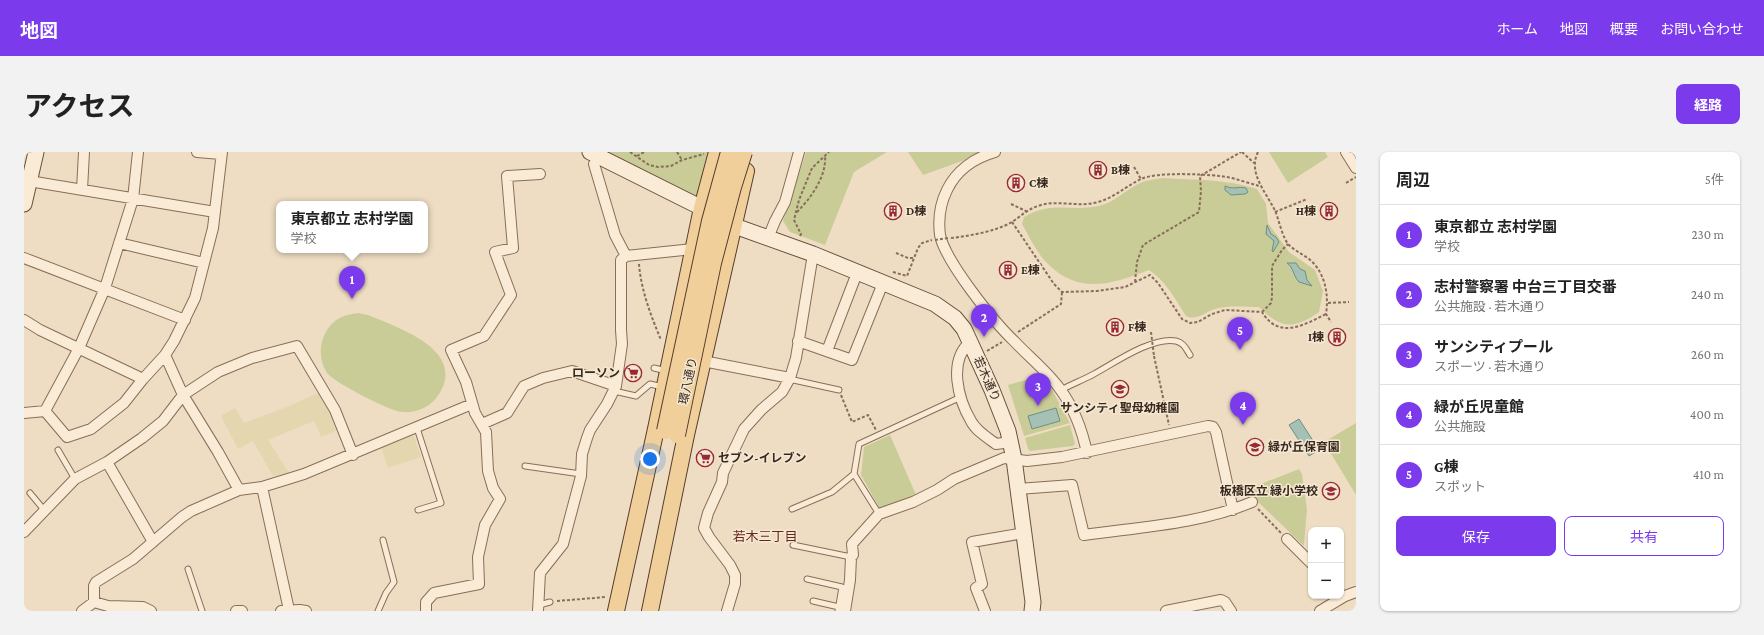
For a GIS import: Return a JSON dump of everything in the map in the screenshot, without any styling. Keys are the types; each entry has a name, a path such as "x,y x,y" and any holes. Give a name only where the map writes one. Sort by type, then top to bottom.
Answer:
{"main road":[{"name":"環八通り","path":"639,611 647,547 671,433 710,221 729,152"},
{"name":"環八通り","path":"671,433 732,187 744,152"},
{"path":"650,611 647,547 651,474 704,360 732,225 752,152"},
{"path":"615,601 647,547 670,489 671,433 657,386 693,249 713,154"},
{"path":"647,547 671,433"},
{"name":"環八通り","path":"626,611 647,547"}],"street":[{"path":"24,204 36,152"},
{"path":"82,190 84,152"},
{"path":"44,411 79,348 105,288 133,199 138,152"},
{"path":"44,411 67,439 91,428 124,403 142,380 165,355 185,320 195,298 213,228 221,153 197,152"},
{"path":"768,238 785,202 799,152"},
{"path":"995,152 981,157 969,164 949,185 943,198 940,212 942,241 951,258 980,302 1013,340 1061,390 1075,413 1087,452"},
{"path":"1346,152 1356,168"},
{"path":"592,158 615,235 626,256"},
{"name":"若木通り","path":"592,158 702,208 732,225 813,254 857,273 886,277 946,310 959,324 970,342 992,390 1011,442 1035,607"},
{"path":"426,611 426,602 434,594 479,584 478,557 485,525 500,499 488,471 486,432 472,404 466,382 451,350 484,336 512,295 495,252 512,248 507,176 540,174"},
{"path":"29,181 215,212"},
{"path":"119,243 204,263"},
{"path":"539,609 540,573 563,544 581,474 582,454 590,430 615,388 622,344 621,260 626,256 693,249 726,255"},
{"path":"727,611 735,576 730,565 704,528 708,512 722,482 723,473 744,430 761,410 782,392 789,378 796,358 813,254"},
{"path":"24,258 185,320"},
{"path":"827,352 857,273"},
{"path":"798,341 852,360 886,277"},
{"path":"24,320 40,330 142,380"},
{"path":"970,342 960,354 956,377 961,397 971,422 985,436 996,444 1011,442"},
{"path":"24,532 75,479 107,462 163,421 184,395 224,369 252,358 297,346 336,410 352,455"},
{"path":"165,355 184,395 239,490"},
{"path":"704,360 789,378"},
{"path":"482,424 507,413 524,386 543,378 572,372 615,388"},
{"path":"94,602 94,586 96,582 133,559 191,511 239,490 262,487 304,474 472,404"},
{"path":"24,413 44,411"},
{"path":"840,610 850,580 851,557 853,555 852,544 879,514 913,502 938,490 954,479 1004,458 1028,461 1087,452 1208,426 1213,427 1216,432 1233,510"},
{"path":"107,462 153,542"},
{"path":"1018,489 1072,485 1084,535 1178,522 1233,510 1252,502"},
{"path":"262,487 285,611 306,611"},
{"path":"985,611 976,588 982,584 972,542 1024,533"},
{"path":"1287,539 1308,560"},
{"path":"1344,594 1356,592"},
{"path":"1320,611 1336,599"},
{"path":"1166,611 1221,600 1225,602 1231,611"},
{"path":"82,611 94,602"},
{"path":"94,602 108,606 143,608 151,611"},
{"path":"236,611 242,611"}],"lane":[{"path":"1061,390 1096,373 1132,352 1162,341 1175,340 1183,344 1190,355"},
{"path":"789,378 839,390"},
{"path":"615,388 636,396 657,386"},
{"path":"792,509 832,492 854,474 859,444 961,397"},
{"path":"417,428 441,503 418,510"},
{"path":"58,450 75,479"},
{"path":"525,466 581,474"},
{"path":"854,474 879,514"},
{"path":"30,493 45,511"},
{"path":"378,611 386,592 394,582 383,540"},
{"path":"793,545 851,557"},
{"path":"188,569 202,611"},
{"path":"807,579 842,587 840,610 813,601"},
{"path":"539,609 550,602"}],"path":[{"path":"630,152 648,165 658,167 671,166 682,160 713,154"},
{"path":"637,156 644,152"},
{"path":"677,152 682,160"},
{"path":"798,241 800,234 794,220 803,189 812,168 829,152"},
{"path":"1200,176 1241,152 1254,164"},
{"path":"1258,152 1254,159 1254,164 1260,186 1275,212 1288,244 1317,267 1327,290 1328,303 1326,314 1331,322"},
{"path":"796,213 813,192 822,175 826,162 825,155"},
{"path":"1134,167 1141,179"},
{"path":"886,277 907,276 922,243 981,232 1012,222 1026,212 1039,206 1052,203 1081,205 1098,202 1129,187 1141,179 1159,175 1220,176 1260,186"},
{"path":"1135,282 1137,262 1143,245 1199,212 1202,191 1200,176"},
{"path":"1346,183 1352,180"},
{"path":"1275,212 1307,199"},
{"path":"1011,204 1026,212"},
{"path":"1012,222 1054,284 1062,292 1104,290 1125,287 1150,276 1158,283 1182,319 1190,323 1198,322 1212,314 1225,310 1262,312 1271,303 1272,266 1282,250 1288,244"},
{"path":"896,253 908,258 914,258"},
{"path":"639,255 640,279 653,320 663,345"},
{"path":"1015,334 1061,304 1062,292"},
{"path":"1328,303 1349,302"},
{"path":"1262,312 1266,318 1278,327 1286,329 1299,326 1326,314"},
{"path":"1151,332 1154,356 1170,427"},
{"path":"986,352 1006,339"},
{"path":"839,390 852,422 868,415 878,435"},
{"path":"1252,502 1287,539"},
{"path":"550,602 566,599 615,601"}],"shaded area":[{"path":"1225,186 1231,188 1246,188 1248,192 1245,194 1231,195 1225,190"},
{"path":"1267,225 1271,234 1276,237 1279,242 1273,252 1274,241 1266,234"},
{"path":"1287,263 1296,263 1300,269 1305,271 1307,280 1312,286 1299,282 1291,267"},
{"path":"318,393 330,412 336,431 321,437 314,421 268,440 289,473 273,476 253,441 238,449 221,416 235,408 244,423 287,407"},
{"path":"1056,408 1060,421 1032,429 1028,416"},
{"path":"1299,419 1319,450 1309,456 1289,425"},
{"path":"411,434 414,436 421,457 388,468 381,447"}],"green space":[{"path":"595,152 710,152 696,201"},
{"path":"806,152 887,152 854,172 825,245 790,232 783,221"},
{"path":"908,152 987,152 923,175"},
{"path":"1269,152 1325,152 1328,157 1288,183"},
{"path":"1164,178 1234,183 1257,189 1266,204 1268,223 1289,252 1315,270 1323,291 1319,312 1302,322 1294,324 1281,323 1274,320 1259,307 1220,308 1211,310 1197,317 1186,316 1165,285 1149,270 1123,279 1097,284 1073,280 1061,274 1049,265 1041,256 1022,224 1024,217 1044,209 1082,208 1102,205 1112,201 1140,183"},
{"path":"358,313 368,315 412,335 438,354 444,367 445,381 434,401 421,409 412,412 402,412 375,402 340,383 327,373 321,353 321,346 326,332 337,319"},
{"path":"1040,376 1052,390 1070,423 1024,436 1008,385"},
{"path":"1356,423 1356,495 1324,442"},
{"path":"1070,425 1075,444 1073,446 1030,451 1028,449 1025,438"},
{"path":"890,435 916,495 880,509 861,475 864,447"},
{"path":"1299,469 1302,474 1307,509 1304,546 1255,499 1250,500 1243,491"}],"place":[{"name":"B棟","path":"1098,170"},
{"name":"C棟","path":"1016,183"},
{"name":"D棟","path":"893,211"},
{"name":"H棟","path":"1329,211"},
{"name":"E棟","path":"1008,270"},
{"name":"東京都立 志村学園","path":"352,299"},
{"name":"F棟","path":"1115,327"},
{"name":"志村警察署 中台三丁目交番","path":"984,337"},
{"name":"I棟","path":"1337,337"},
{"name":"G棟","path":"1240,350"},
{"name":"ローソン","path":"633,373"},
{"name":"サンシティ聖母幼稚園","path":"1120,389"},
{"name":"サンシティプール","path":"1038,406"},
{"name":"緑が丘児童館","path":"1243,425"},
{"name":"緑が丘保育園","path":"1255,447"},
{"name":"セブン-イレブン","path":"705,458"},
{"name":"板橋区立 緑小学校","path":"1331,491"}],"district":[{"name":"若木三丁目","path":"765,536"}]}
